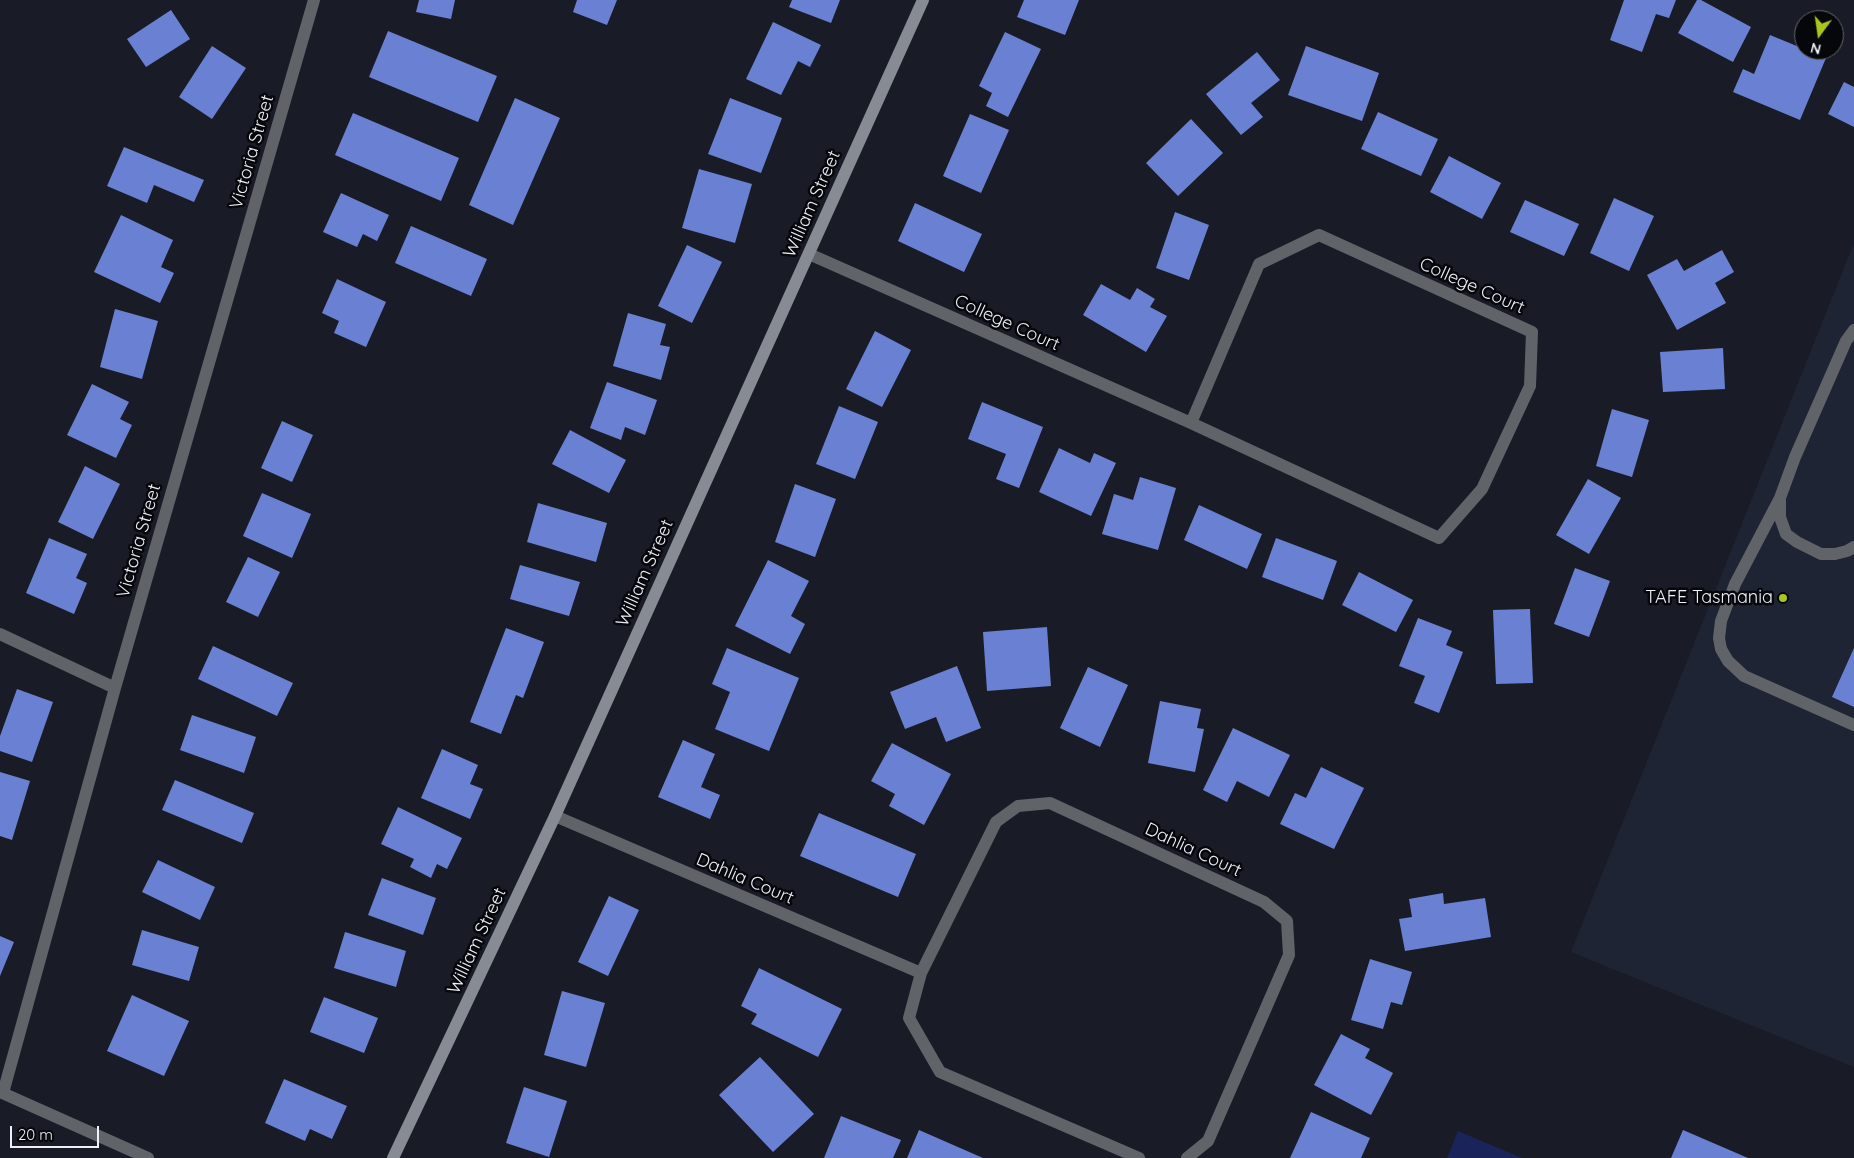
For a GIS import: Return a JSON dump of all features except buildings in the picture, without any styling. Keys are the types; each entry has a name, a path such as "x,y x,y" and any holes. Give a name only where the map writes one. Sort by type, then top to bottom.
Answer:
{"main road":[{"name":"William Street","path":"393,1158 555,816 923,0"}],"street":[{"name":"Victoria Street","path":"1,1092 115,688 314,0"},
{"name":"College Court","path":"809,254 1191,423 1439,538 1482,488 1530,386 1532,332 1319,236 1259,264 1191,423"},
{"path":"1854,330 1846,341 1794,457 1780,498 1735,584 1721,622 1719,638 1721,649 1728,661 1744,676 1854,725"},
{"path":"1780,498 1780,517 1786,534 1797,542 1821,554 1835,554 1854,547"},
{"path":"0,634 115,688"},
{"name":"Dahlia Court","path":"1138,1158 940,1072 909,1018 920,973 996,822 1018,806 1050,803 1264,902 1287,921 1288,955 1208,1141 1188,1158"},
{"name":"Dahlia Court","path":"555,816 920,973"},
{"path":"1,1092 148,1158"}],"shaded area":[{"name":"TAFE Tasmania","path":"1854,243 1854,1067 1571,952"},
{"path":"1458,1131 1522,1158 1447,1158"}],"place":[{"name":"TAFE Tasmania","path":"1783,598"}]}
